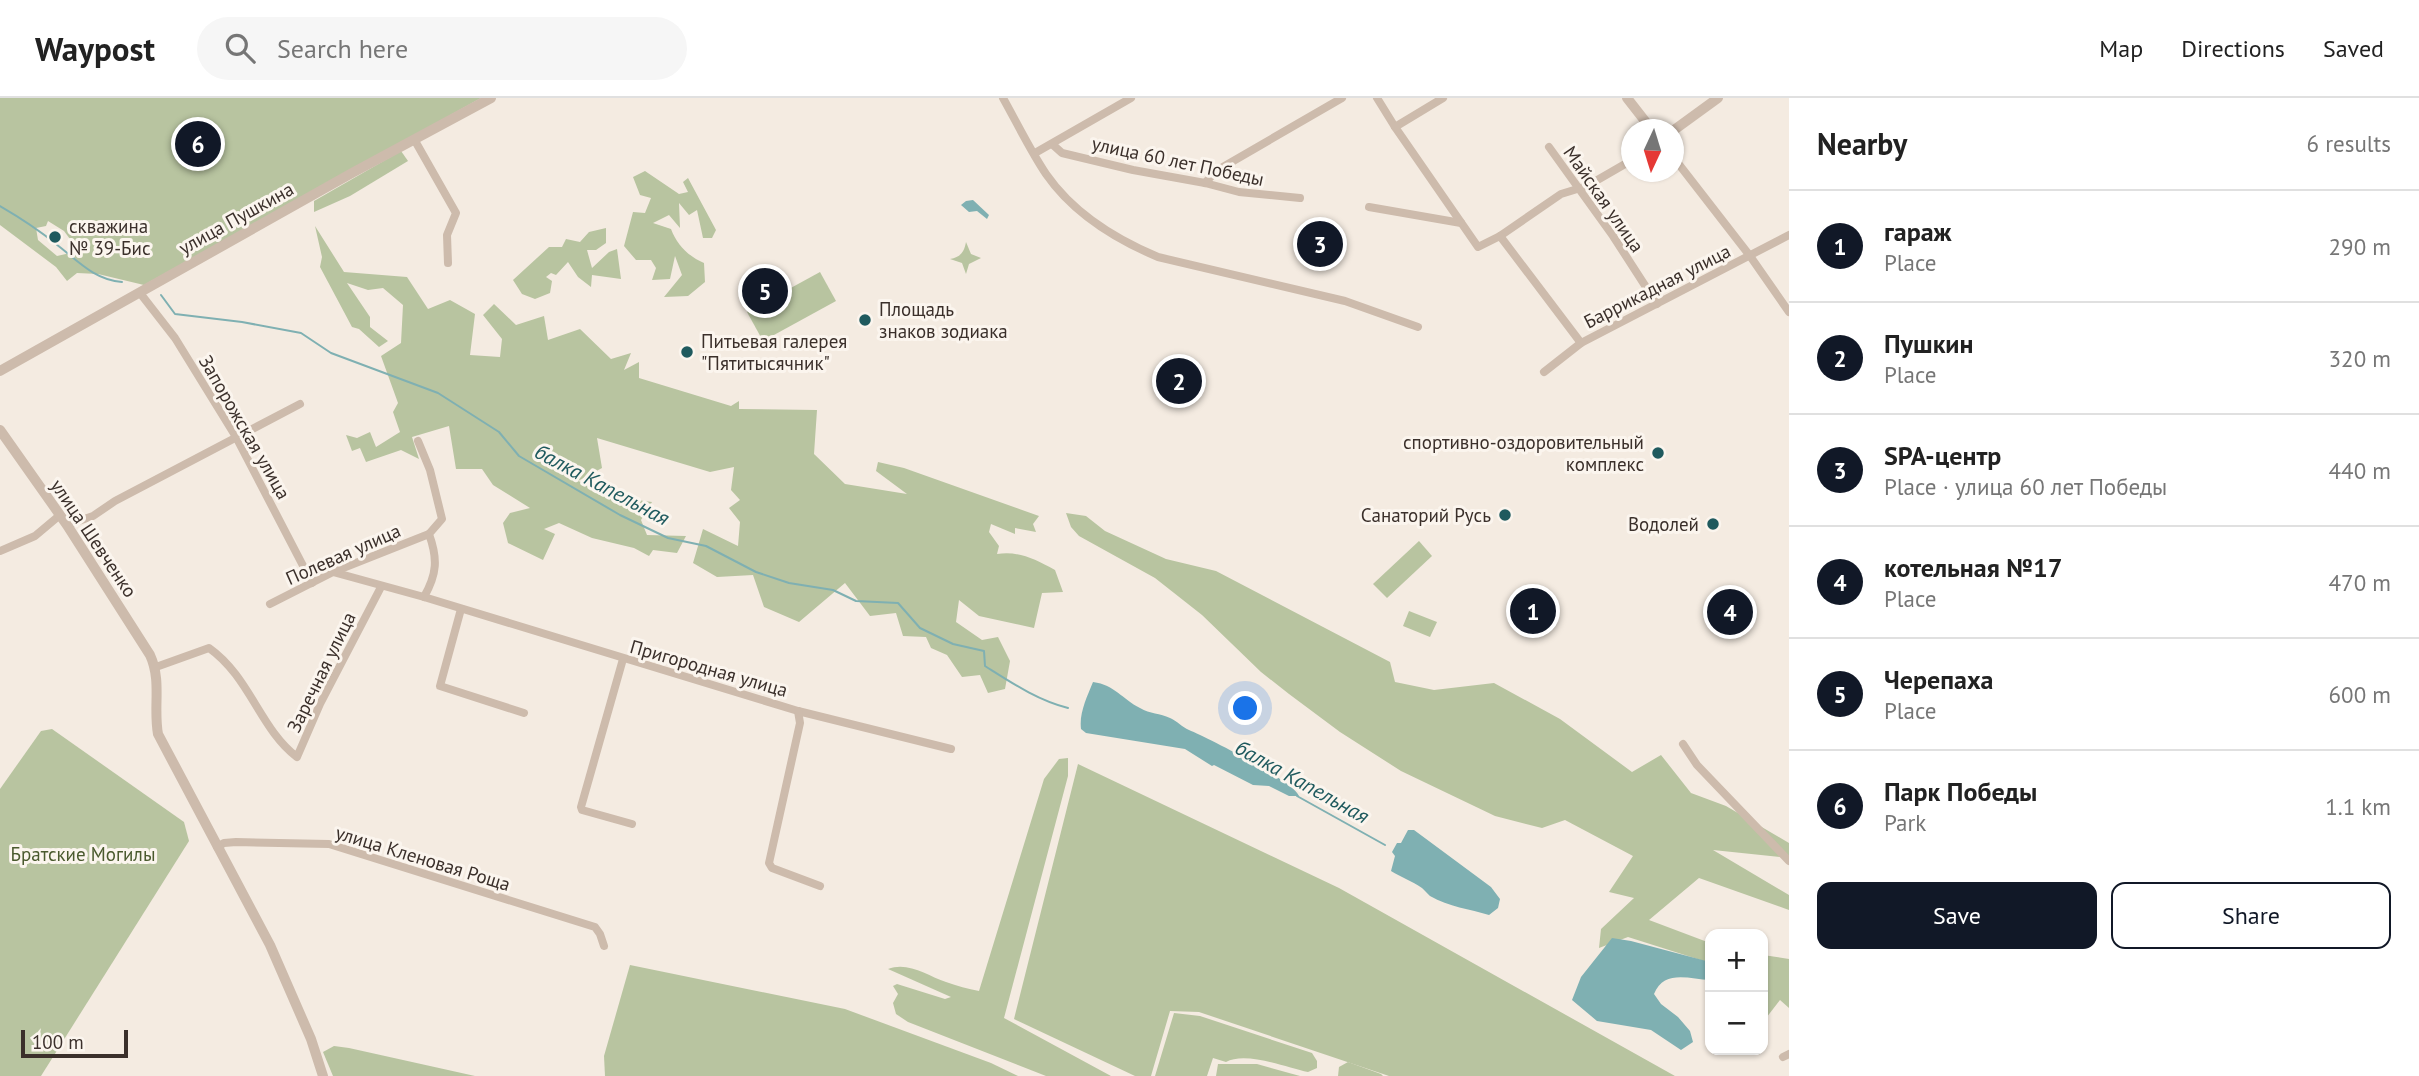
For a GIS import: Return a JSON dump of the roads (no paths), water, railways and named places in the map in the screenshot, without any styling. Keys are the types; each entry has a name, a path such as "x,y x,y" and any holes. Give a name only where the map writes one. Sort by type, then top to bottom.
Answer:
{"street":[{"name":"улица Пушкина","path":"0,371 491,98"},
{"path":"1003,98 1046,173 1059,189 1102,229 1129,245 1158,257 1345,302 1418,327"},
{"path":"1035,153 1131,98"},
{"path":"1205,183 1216,171 1342,98"},
{"path":"1377,98 1478,247 1500,236 1561,194 1578,189 1621,166"},
{"path":"1395,127 1443,98"},
{"path":"1628,98 1644,119"},
{"path":"1684,123 1718,98"},
{"path":"414,139 456,213 447,235 448,263"},
{"name":"улица 60 лет Победы","path":"1052,144 1062,153 1133,170 1239,192 1300,198"},
{"name":"Майская улица","path":"1549,147 1613,236 1657,304"},
{"path":"1684,171 1789,312"},
{"path":"1369,206 1461,223"},
{"name":"Баррикадная улица","path":"1544,372 1580,343 1789,235"},
{"path":"1500,236 1580,343"},
{"name":"Запорожская улица","path":"141,292 175,338 236,437 312,583"},
{"path":"0,551 63,520 93,516 115,501 300,404"},
{"name":"улица Шевченко","path":"0,430 63,520 156,667"},
{"path":"418,442 430,470 442,519 429,534 436,552 437,566 433,581 424,597"},
{"name":"Полевая улица","path":"270,604 333,572 429,534"},
{"name":"Пригородная улица","path":"333,572 799,711 951,749"},
{"name":"Заречная улица","path":"156,667 209,648 224,658 242,680 284,747 297,757 320,704 381,587"},
{"path":"461,609 440,686 523,713"},
{"path":"623,659 581,807 582,810 632,824"},
{"path":"156,667 158,681 155,712 158,734 270,945 311,1039 323,1076"},
{"path":"799,711 800,723 769,863 772,869 820,886"},
{"path":"1683,744 1697,765 1789,861"},
{"name":"улица Кленовая Роща","path":"217,847 236,842 329,844 594,927 604,946"}],"water":[{"path":"973,200 989,215 987,219 977,211 969,212 961,205"},
{"path":"1093,682 1113,689 1140,708 1170,718 1186,729 1249,760 1282,780 1299,796 1289,796 1269,786 1253,785 1212,766 1185,749 1086,733 1081,729 1081,717"},
{"path":"1408,830 1414,830 1491,887 1500,899 1498,908 1489,915 1445,903 1391,871 1395,856 1392,852"},
{"path":"1612,938 1705,961 1705,979 1671,978 1658,986 1654,994 1690,1031 1693,1042 1681,1050 1651,1030 1597,1021 1572,1000 1581,977"}],"waterway":[{"name":"балка Капельная","path":"0,206 36,229 94,273 122,282"},
{"name":"балка Капельная","path":"161,295 175,314 301,333 331,353 438,393 499,432 519,456 620,515 668,538 706,546 756,572 789,583 833,590 856,601 898,603 920,628 953,644 984,651 985,666 1035,696 1068,708"},
{"name":"балка Капельная","path":"1297,796 1385,845"}],"place":[{"name":"Парк Победы","path":"198,144"},
{"name":"скважина № 39-Бис","path":"55,237"},
{"name":"SPA-центр","path":"1320,244"},
{"name":"Черепаха","path":"765,291"},
{"name":"Площадь знаков зодиака","path":"865,320"},
{"name":"Питьевая галерея \"Пятитысячник\"","path":"687,352"},
{"name":"Пушкин","path":"1179,381"},
{"name":"спортивно-оздоровительный комплекс","path":"1658,453"},
{"name":"Санаторий Русь","path":"1505,515"},
{"name":"Водолей","path":"1713,524"},
{"name":"гараж","path":"1533,611"},
{"name":"котельная №17","path":"1730,612"}],"park label":[{"name":"Братские Могилы","path":"83,854"}]}
